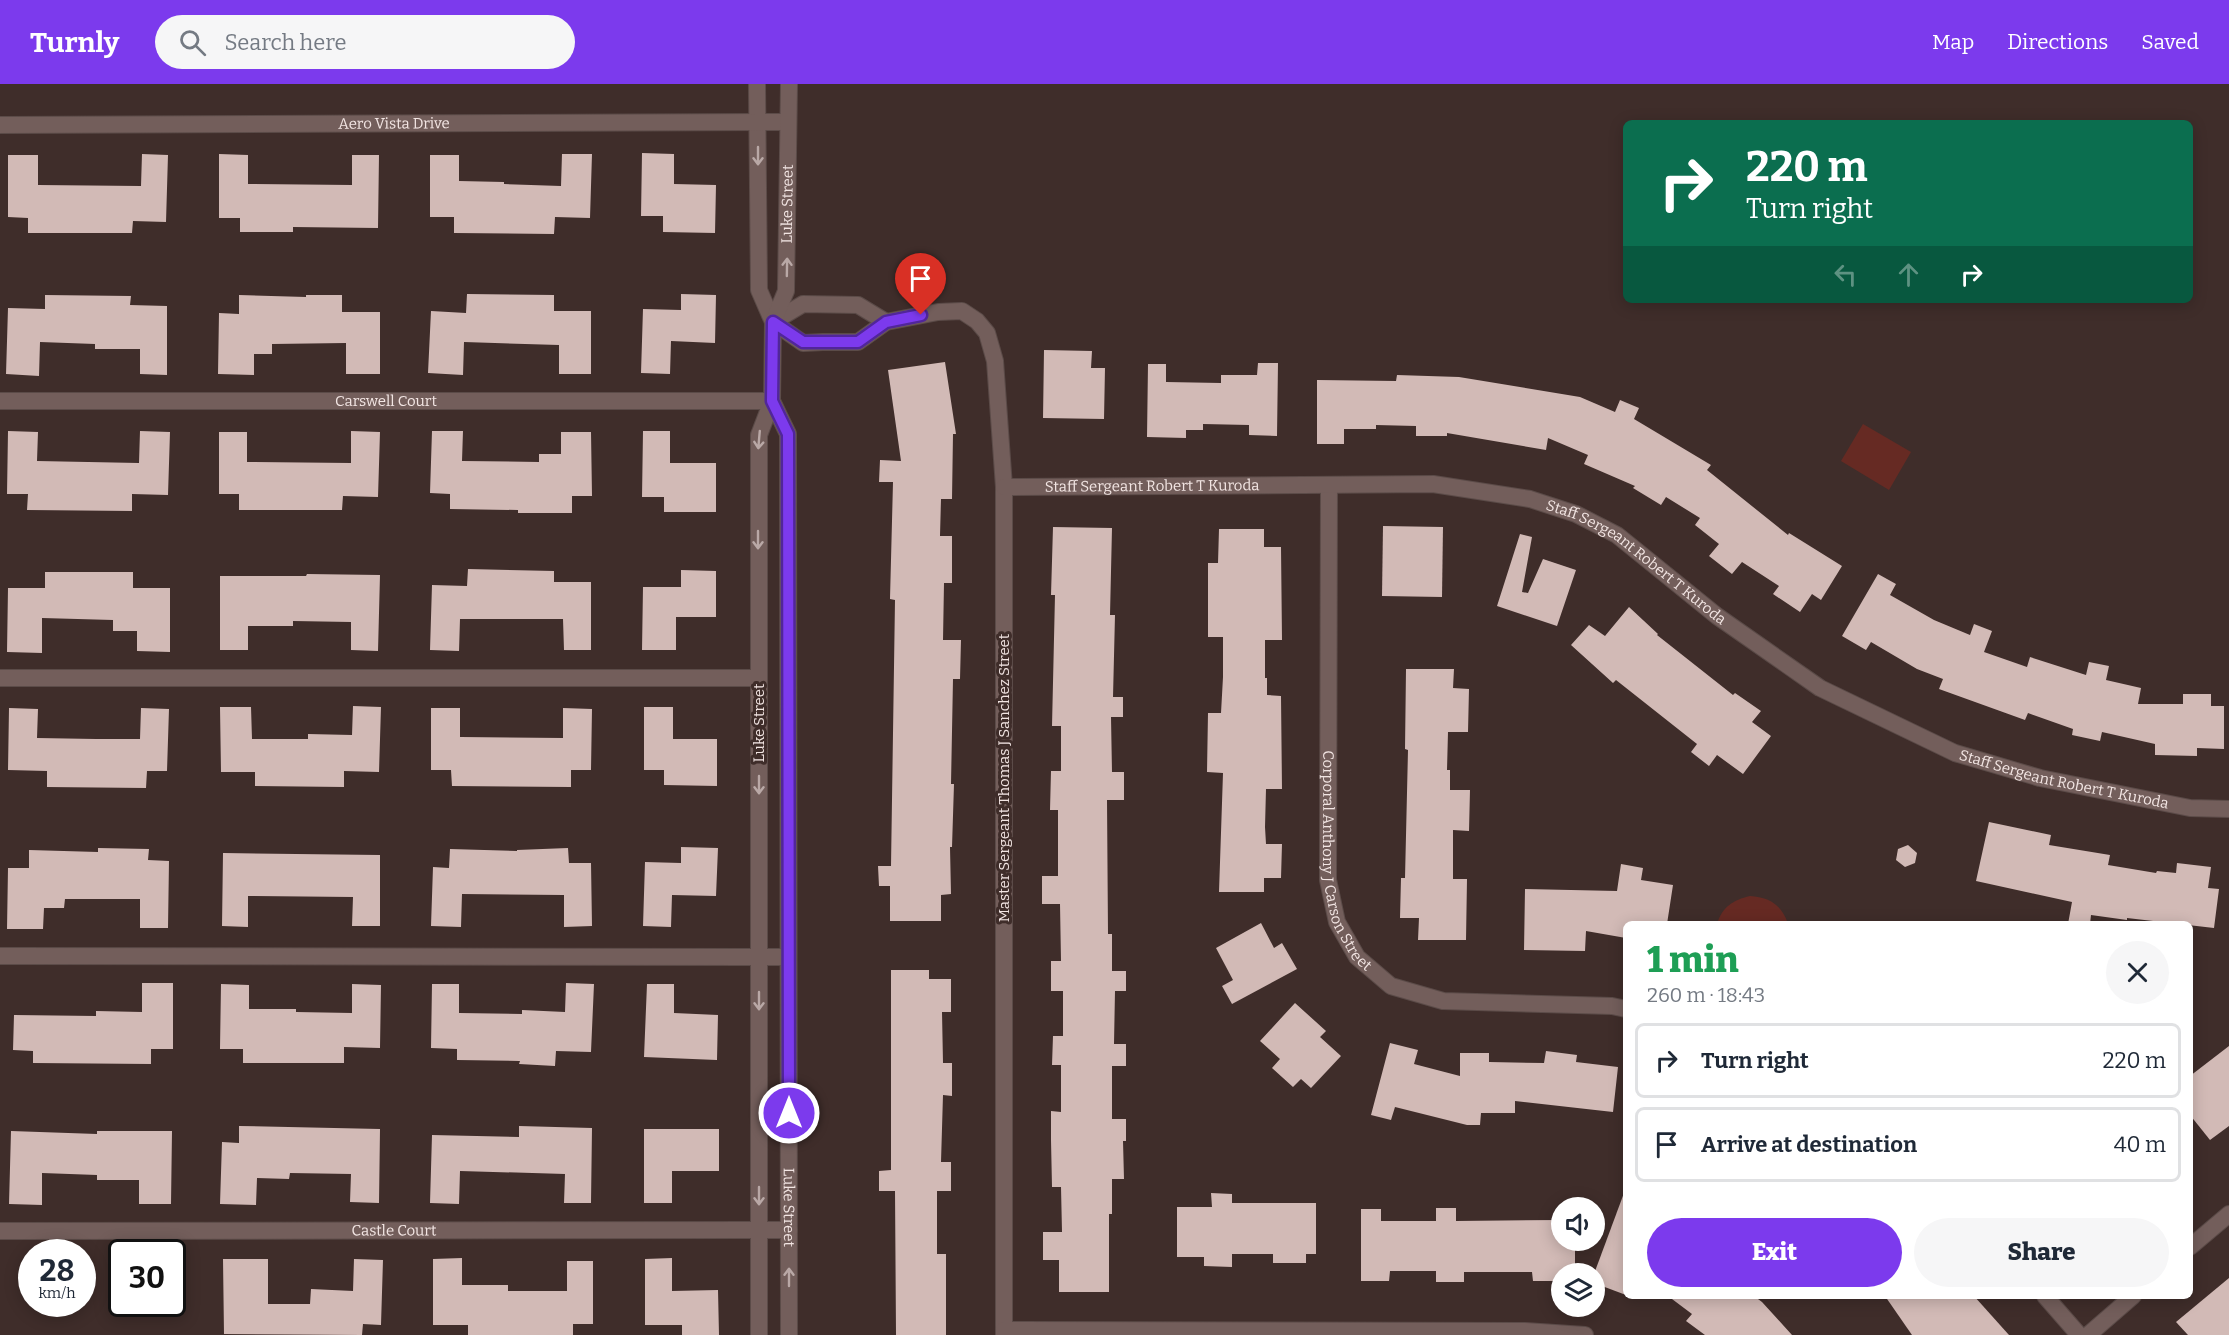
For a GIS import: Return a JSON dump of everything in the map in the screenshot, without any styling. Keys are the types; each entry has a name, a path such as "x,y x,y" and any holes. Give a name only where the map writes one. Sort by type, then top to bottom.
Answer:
{"street":[{"name":"Luke Street","path":"758,84 759,290 773,322"},
{"name":"Luke Street","path":"759,1335 759,435 772,401 773,322 786,291 789,84"},
{"name":"Aero Vista Drive","path":"0,125 789,122"},
{"path":"773,322 803,304 858,305 886,322"},
{"name":"Master Sergeant Thomas J Sanchez Street","path":"773,322 803,342 858,342 886,322 938,312 962,311 977,321 987,333 995,361 1004,487 1004,1333"},
{"name":"Carswell Court","path":"0,401 772,401"},
{"name":"Luke Street","path":"772,401 788,434 789,1335"},
{"name":"Staff Sergeant Robert T Kuroda","path":"1004,487 1432,484 1530,500 1576,514 1617,535 1717,616 1820,688 1955,753 2040,778 2190,808 2229,809"},
{"name":"Corporal Anthony J Carson Street","path":"1329,485 1328,880 1337,922 1357,957 1391,986 1443,1002 1612,1006 1623,1008"},
{"path":"0,678 759,678"},
{"path":"0,956 788,957"},
{"path":"2193,1244 2229,1214"},
{"name":"Castle Court","path":"0,1231 789,1230"},
{"path":"2048,1299 2079,1335"},
{"path":"2088,1335 2130,1299"},
{"path":"1004,1333 1525,1331 1585,1335"}],"shaded area":[{"path":"1863,424 1911,452 1889,490 1841,461"},
{"path":"1750,896 1769,900 1778,907 1787,921 1718,921 1729,905"}],"building":[{"path":"642,153 674,154 674,184 716,185 715,233 663,232 663,216 641,216"},
{"path":"142,154 168,155 166,222 133,221 132,233 28,233 28,218 8,217 8,155 38,155 38,185 141,186"},
{"path":"219,154 248,155 248,184 352,185 352,155 379,155 378,228 293,227 293,232 240,232 240,218 219,218"},
{"path":"562,154 592,154 590,218 555,217 554,234 454,233 454,217 430,217 430,155 459,155 459,181 561,186"},
{"path":"467,294 554,295 554,311 591,311 591,374 559,374 559,345 464,342 463,375 428,373 431,311 466,313"},
{"path":"681,294 716,295 715,343 671,341 670,374 641,373 643,309 681,310"},
{"path":"45,295 131,296 130,305 167,306 167,375 140,374 140,349 95,349 95,344 40,342 39,376 6,374 8,308 45,309"},
{"path":"239,295 306,297 306,295 342,295 342,312 380,312 380,374 346,374 346,343 272,344 272,354 254,354 254,375 218,374 219,313 239,314"},
{"path":"1044,350 1092,351 1091,368 1105,368 1104,419 1043,418"},
{"path":"945,362 956,434 953,434 952,499 941,499 940,536 952,536 952,583 944,583 943,640 961,640 960,679 953,679 951,784 954,784 952,847 950,847 951,894 941,895 941,921 890,921 890,886 879,886 878,866 891,866 895,600 890,599 893,482 879,482 880,460 901,461 888,370"},
{"path":"1258,363 1278,363 1277,436 1249,435 1249,425 1203,424 1203,430 1186,430 1186,438 1147,437 1148,364 1166,364 1166,382 1221,383 1221,375 1257,375"},
{"path":"1397,375 1459,377 1580,397 1615,412 1620,400 1639,408 1634,419 1711,465 1707,470 1788,535 1789,533 1842,566 1821,600 1812,594 1800,612 1773,594 1779,586 1742,562 1732,574 1709,556 1719,544 1695,525 1700,518 1666,497 1661,505 1633,488 1635,486 1584,464 1588,455 1548,438 1546,450 1447,433 1447,436 1416,436 1416,426 1376,425 1376,429 1344,429 1344,444 1317,444 1317,380 1396,381"},
{"path":"8,431 38,432 37,461 139,463 140,431 170,432 168,495 132,494 132,511 27,510 28,494 7,494"},
{"path":"351,431 380,432 378,497 343,496 342,510 239,510 239,494 219,494 219,432 247,432 247,462 351,463"},
{"path":"432,431 463,431 462,461 539,462 539,454 561,454 561,432 591,432 592,496 572,496 572,513 450,509 450,494 430,493"},
{"path":"643,431 670,431 670,463 716,463 716,512 664,512 664,497 642,497"},
{"path":"1383,526 1443,527 1442,597 1382,596"},
{"path":"1053,527 1112,528 1110,615 1115,615 1113,697 1123,697 1123,717 1111,717 1112,772 1124,772 1124,800 1107,800 1108,934 1112,934 1112,971 1126,971 1126,991 1115,991 1114,1044 1126,1044 1126,1066 1112,1066 1112,1119 1126,1119 1126,1141 1123,1141 1124,1179 1112,1179 1112,1214 1109,1214 1109,1292 1059,1292 1059,1260 1043,1260 1043,1232 1062,1232 1061,1187 1052,1187 1051,1140 1051,1111 1061,1112 1061,1065 1052,1065 1053,1036 1063,1036 1063,991 1051,991 1051,961 1061,961 1060,904 1042,904 1042,876 1058,876 1058,810 1050,810 1051,771 1061,771 1061,726 1052,726 1055,595 1051,595"},
{"path":"1219,529 1264,529 1264,547 1281,547 1282,640 1265,640 1265,678 1267,678 1267,695 1281,696 1282,789 1266,789 1265,827 1266,844 1282,844 1281,878 1264,878 1264,892 1219,892 1223,773 1207,772 1208,713 1221,713 1223,677 1223,637 1208,637 1208,563 1218,563"},
{"path":"1520,534 1532,537 1522,592 1528,593 1543,559 1576,570 1557,626 1497,606"},
{"path":"468,569 554,571 554,582 591,582 591,650 564,650 563,619 460,619 459,651 430,650 432,585 467,586"},
{"path":"681,570 716,571 716,617 676,617 676,650 642,650 643,587 681,587"},
{"path":"45,572 133,572 133,588 170,588 170,652 137,651 137,631 113,631 113,620 42,618 42,653 7,652 8,588 45,588"},
{"path":"307,574 380,575 378,651 351,650 351,622 293,621 293,626 248,626 248,650 220,650 220,576 306,576"},
{"path":"1878,574 1896,584 1890,595 1934,620 1970,635 1974,624 1992,631 1984,652 2027,667 2030,657 2086,675 2089,662 2109,666 2106,680 2141,688 2138,704 2183,704 2183,694 2211,694 2211,706 2224,706 2224,749 2197,748 2197,756 2155,755 2155,744 2102,732 2100,741 2072,735 2073,729 2028,713 2025,720 1939,689 1943,679 1917,669 1871,642 1866,650 1842,636"},
{"path":"1629,607 1657,635 1733,695 1735,693 1761,711 1752,722 1771,736 1743,774 1717,755 1709,766 1691,752 1697,744 1616,680 1613,683 1571,645 1589,625 1605,636"},
{"path":"1406,669 1454,669 1453,688 1469,689 1468,732 1448,732 1447,770 1450,770 1450,790 1470,790 1469,831 1453,830 1453,879 1467,879 1466,940 1418,940 1419,918 1400,918 1401,878 1405,878 1408,750 1405,749"},
{"path":"353,706 381,707 379,772 344,771 344,787 255,786 255,772 221,772 220,707 251,707 252,739 308,739 308,734 352,735"},
{"path":"644,707 673,707 673,739 717,739 717,786 664,785 664,770 644,770"},
{"path":"9,708 38,709 37,738 96,739 140,739 141,708 169,709 167,771 147,771 146,788 47,787 47,771 8,770"},
{"path":"431,708 460,708 460,737 563,738 563,708 592,709 591,770 571,770 571,787 452,786 451,770 431,770"},
{"path":"1989,822 2051,835 2049,845 2110,855 2108,865 2156,873 2157,871 2176,873 2177,863 2211,867 2208,888 2219,889 2214,928 2193,926 2193,921 2153,921 2127,918 2127,920 2091,915 2090,921 2069,921 2072,902 1976,881"},
{"path":"1908,845 1917,853 1915,863 1905,867 1896,860 1898,849"},
{"path":"681,847 718,848 716,896 672,895 671,927 643,926 645,862 681,863"},
{"path":"98,848 149,849 148,860 169,861 168,928 140,928 140,899 65,899 64,908 44,908 43,929 7,929 8,868 29,868 29,850 98,852"},
{"path":"568,848 569,863 591,863 592,926 564,927 564,895 462,894 461,927 431,926 433,867 449,868 450,849 517,851"},
{"path":"223,853 380,855 380,926 352,926 353,897 248,896 248,927 222,926"},
{"path":"1621,864 1643,868 1641,880 1673,885 1667,921 1623,921 1623,937 1586,931 1585,951 1524,950 1525,889 1617,891"},
{"path":"1261,923 1274,948 1282,943 1297,969 1232,1004 1222,986 1233,980 1216,948"},
{"path":"891,970 929,970 929,979 951,979 951,1012 942,1012 943,1063 952,1063 952,1096 943,1095 941,1162 951,1162 951,1191 937,1191 937,1254 946,1254 946,1335 896,1335 895,1191 879,1191 879,1171 891,1170"},
{"path":"142,983 173,983 173,1049 151,1049 151,1064 33,1063 33,1051 13,1050 14,1015 96,1016 96,1011 142,1012"},
{"path":"566,983 594,984 591,1052 556,1051 555,1066 519,1064 520,1061 457,1060 457,1049 431,1048 432,984 459,984 459,1013 522,1014 522,1010 565,1012"},
{"path":"221,984 249,985 249,1009 296,1009 296,1012 352,1013 352,984 381,985 380,1048 344,1047 344,1063 243,1063 243,1049 220,1049"},
{"path":"647,984 674,984 674,1013 718,1015 717,1060 644,1057"},
{"path":"1295,1003 1326,1031 1320,1037 1341,1056 1311,1088 1301,1079 1293,1087 1272,1068 1280,1059 1260,1041"},
{"path":"1390,1043 1418,1050 1414,1064 1460,1076 1460,1053 1489,1053 1489,1062 1544,1063 1546,1051 1577,1055 1576,1062 1618,1067 1613,1112 1515,1101 1515,1113 1481,1113 1480,1125 1467,1125 1395,1107 1391,1120 1371,1115"},
{"path":"2229,1046 2229,1126 2210,1140 2193,1119 2193,1074"},
{"path":"239,1126 380,1129 379,1203 350,1202 351,1174 290,1173 289,1179 257,1178 256,1205 220,1204 222,1142 239,1143"},
{"path":"519,1126 592,1128 591,1203 564,1203 565,1174 460,1171 459,1204 430,1203 432,1135 519,1137"},
{"path":"644,1129 719,1129 719,1171 672,1171 672,1203 644,1203"},
{"path":"11,1131 97,1134 97,1131 172,1131 171,1204 139,1204 139,1180 97,1180 97,1175 42,1173 42,1205 9,1204"},
{"path":"1211,1193 1232,1194 1232,1203 1316,1203 1316,1254 1306,1254 1306,1263 1273,1263 1273,1254 1232,1254 1232,1267 1204,1266 1204,1257 1177,1257 1177,1207 1212,1207"},
{"path":"1623,1196 1623,1294 1605,1287 1605,1263 1598,1263 1603,1251 1605,1251 1605,1244"},
{"path":"1436,1208 1456,1208 1456,1221 1551,1220 1551,1251 1575,1251 1575,1263 1551,1263 1551,1281 1533,1281 1532,1272 1464,1272 1464,1282 1436,1282 1436,1271 1390,1271 1389,1281 1361,1281 1361,1209 1381,1209 1381,1221 1436,1221"},
{"path":"462,1258 462,1285 508,1285 508,1291 567,1291 567,1261 593,1261 593,1324 573,1324 573,1335 468,1335 468,1325 433,1325 433,1259"},
{"path":"672,1258 672,1291 718,1290 719,1335 682,1335 682,1325 645,1325 645,1259"},
{"path":"223,1259 268,1259 268,1304 310,1304 311,1289 353,1291 354,1259 383,1260 381,1325 363,1324 362,1335 224,1334"},
{"path":"2229,1278 2229,1335 2188,1335 2176,1322"},
{"path":"1672,1299 1758,1299 1792,1335 1705,1335 1686,1321 1692,1314"},
{"path":"1887,1299 1977,1299 2009,1335 1912,1335"}],"route":[{"path":"789,1113 788,434 772,401 773,322 803,342 858,342 886,322 921,315"}]}
